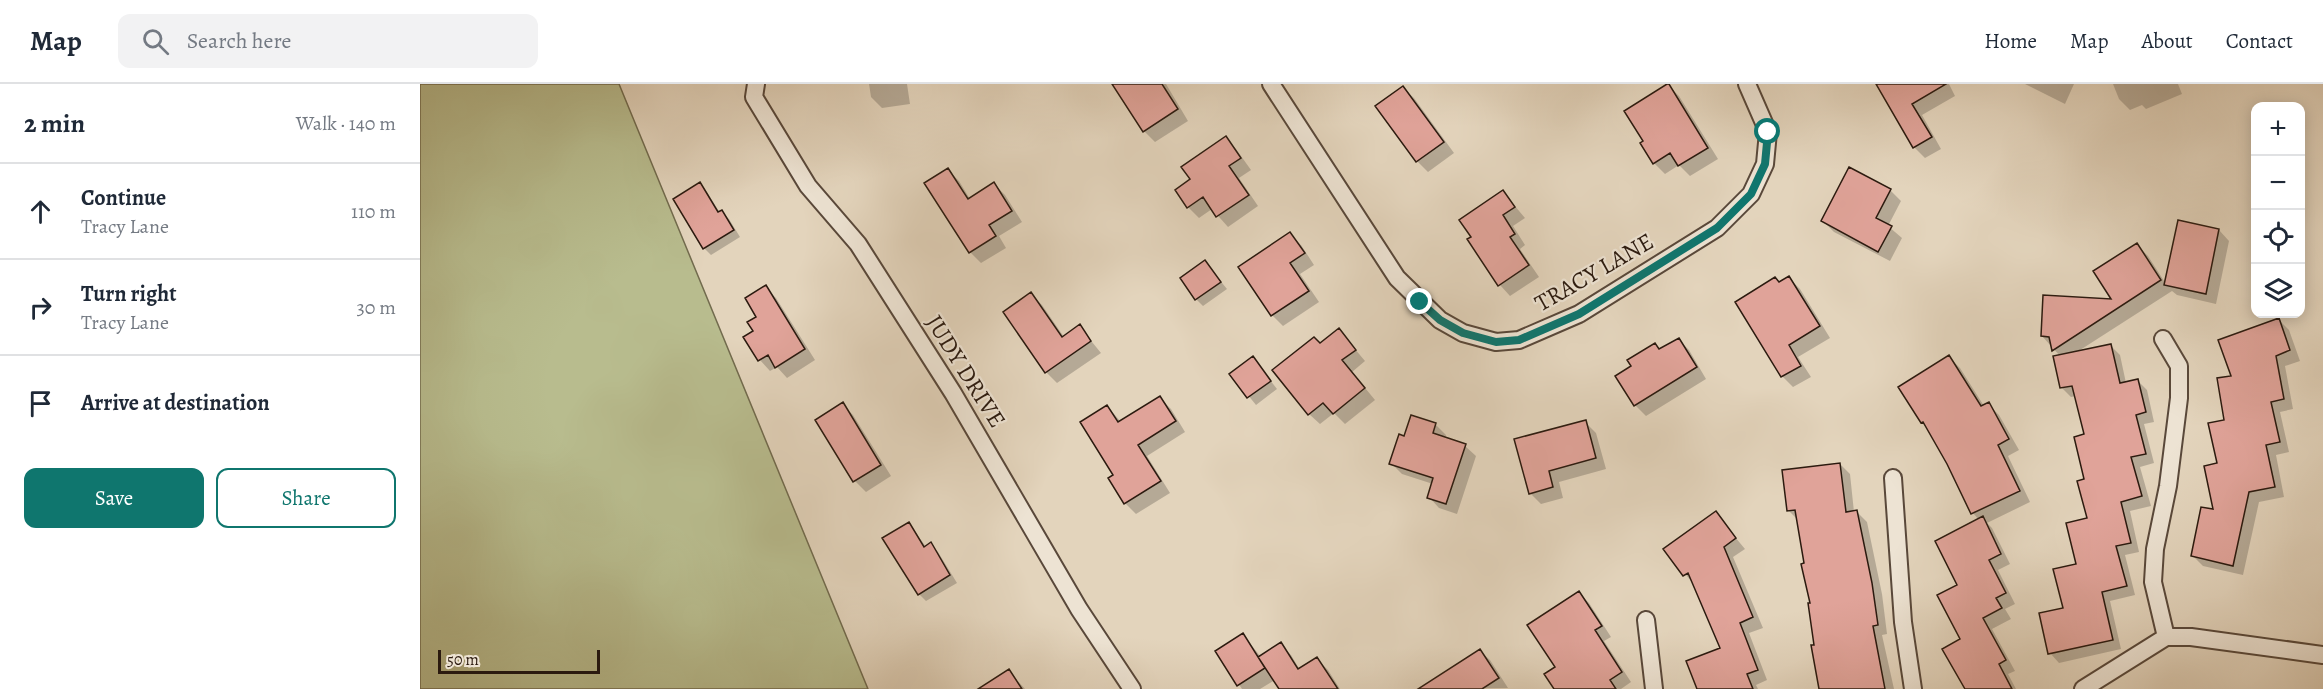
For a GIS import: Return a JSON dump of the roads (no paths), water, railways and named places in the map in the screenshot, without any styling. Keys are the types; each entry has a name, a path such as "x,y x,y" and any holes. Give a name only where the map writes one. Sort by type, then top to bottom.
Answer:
{"street":[{"name":"JUDY DRIVE","path":"756,84 754,97 808,186 858,244 953,393 1080,609 1132,689"},
{"name":"TRACY LANE","path":"1271,84 1397,278 1440,320 1463,333 1496,342 1519,340 1579,314 1717,228 1751,194 1765,164 1768,132 1747,84"},
{"path":"2163,339 2179,366 2179,399 2153,582 2166,637"},
{"path":"1893,478 1903,622 1912,689"},
{"path":"1646,620 1654,689"},
{"path":"2083,689 2166,637 2191,637 2323,655"}]}
